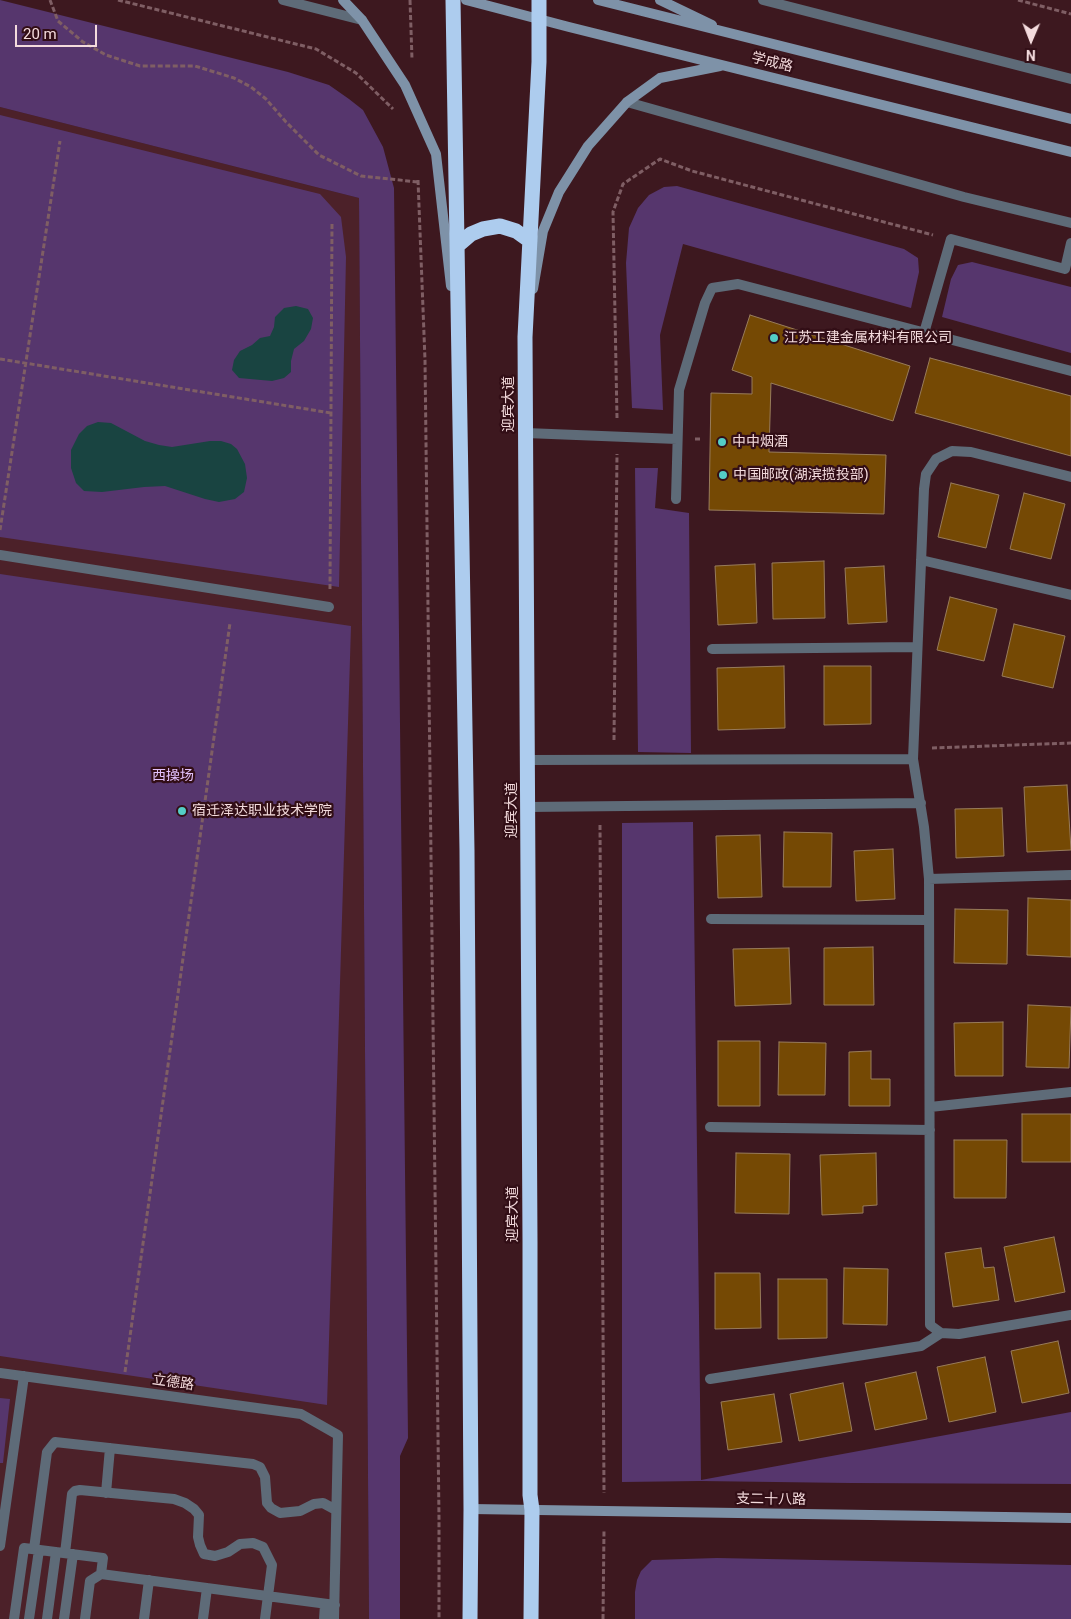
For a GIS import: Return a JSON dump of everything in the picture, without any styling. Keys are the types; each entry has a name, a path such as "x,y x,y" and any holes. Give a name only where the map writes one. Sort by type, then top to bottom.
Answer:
{"highway":[{"path":"453,0 468,850 470,1619"},
{"name":"迎宾大道","path":"531,1619 532,1510 530,1495 525,337 539,62 539,0"},
{"path":"457,246 471,234 483,229 500,226 516,231 530,241"}],"main road":[{"path":"342,0 362,20 405,85 436,154 458,342"},
{"name":"学成路","path":"466,0 1071,152"},
{"name":"学成路","path":"598,0 1071,119"},
{"path":"660,0 734,34"},
{"path":"525,337 543,232 559,192 588,146 627,102 660,78 722,65"},
{"name":"支二十八路","path":"471,1509 1071,1518"}],"lane":[{"path":"283,0 362,20"},
{"path":"762,0 1071,79"},
{"path":"627,102 964,198 1071,223"},
{"path":"924,333 951,240 1065,269 1071,243"},
{"path":"676,499 679,390 705,303 712,288 738,284 1071,371"},
{"path":"526,433 677,439"},
{"path":"1071,477 971,452 952,451 936,459 926,474 913,748 929,879 930,1325 940,1333 959,1334 1071,1315"},
{"path":"0,555 330,607"},
{"path":"921,560 1071,595"},
{"path":"712,649 917,647"},
{"path":"528,760 913,759"},
{"path":"528,807 921,803"},
{"path":"929,879 1071,874"},
{"path":"711,919 929,920"},
{"path":"930,1107 1071,1092"},
{"path":"710,1127 930,1130"},
{"path":"710,1379 921,1346 940,1333"},
{"name":"立德路","path":"0,1373 301,1414 338,1435 336,1510"},
{"path":"0,1546 4,1486 24,1376"},
{"path":"30,1619 47,1452 55,1442 253,1464 260,1467 265,1477 267,1503 271,1508 280,1513 300,1511 314,1504 323,1503 336,1510 330,1604 324,1619"},
{"path":"106,1493 110,1448"},
{"path":"64,1619 65,1553 72,1494 80,1490 174,1499 190,1506 198,1516 198,1537 204,1554 215,1556 228,1552 240,1544 253,1543 263,1547 272,1564 265,1619"},
{"path":"14,1619 24,1548 103,1558 101,1574"},
{"path":"47,1619 65,1553"},
{"path":"84,1619 90,1581 101,1574 330,1604"},
{"path":"144,1619 149,1580"},
{"path":"203,1619 207,1588"},
{"path":"330,1604 334,1619"}],"path":[{"path":"50,0 58,21 83,42 106,55 140,66 195,66 234,78 251,87 266,99 286,122 319,154 362,176 418,182"},
{"path":"118,0 316,49 356,73 380,94 397,113"},
{"path":"410,0 412,65"},
{"path":"1018,0 1071,14"},
{"path":"0,530 60,141"},
{"path":"614,760 617,436 613,212 623,184 660,159 702,174 951,240"},
{"path":"417,172 425,360 439,1619"},
{"path":"330,607 332,222"},
{"path":"0,359 331,413"},
{"path":"122,1390 230,623"},
{"path":"913,748 1071,743"},
{"path":"600,806 603,1619"}],"shaded area":[{"name":"宿迁泽达职业技术学院","path":"0,107 359,198 369,1619 0,1619"}],"green space":[{"path":"0,0 288,72 329,85 363,110 383,147 394,188 408,1438 400,1456 400,1619 369,1619 359,198 0,107"},
{"path":"0,115 320,194 341,217 346,257 339,587 0,537"},
{"path":"677,186 904,249 918,258 919,272 911,308 683,244 660,335 663,410 632,408 626,263 629,228 638,208 649,195 664,187"},
{"path":"972,262 1071,287 1071,353 942,317 951,279 958,265"},
{"path":"635,468 658,468 655,508 689,513 691,753 638,752"},
{"name":"西操场","path":"0,574 351,626 327,1405 0,1356"},
{"path":"693,822 701,1480 1071,1412 1071,1484 622,1482 622,823"},
{"path":"0,1398 10,1399 3,1463 0,1463"},
{"path":"717,1558 1071,1565 1071,1619 635,1619 637,1580 641,1571 652,1560"}],"water":[{"path":"296,306 308,309 313,318 311,329 304,341 294,349 291,372 284,378 272,381 239,378 232,370 234,360 240,351 252,345 260,338 270,336 274,327 275,317 284,308"},
{"path":"98,422 111,423 145,441 159,445 172,447 210,441 221,441 231,444 237,449 245,464 247,478 244,492 235,499 219,502 165,486 102,492 84,491 76,483 71,468 71,450 79,434 87,426"}],"building":[{"path":"750,315 910,366 893,421 771,383 769,452 886,455 884,514 709,510 711,393 752,394 752,377 732,370"},
{"path":"930,358 1071,396 1071,456 915,413"},
{"path":"951,483 999,495 986,548 938,537"},
{"path":"1024,493 1065,504 1051,559 1010,549"},
{"path":"824,561 825,618 773,619 772,563"},
{"path":"755,564 757,623 718,625 715,566"},
{"path":"884,566 887,622 848,624 845,568"},
{"path":"950,597 997,609 984,661 937,650"},
{"path":"1014,624 1065,636 1053,688 1002,676"},
{"path":"784,666 785,728 718,730 717,668"},
{"path":"824,666 871,666 871,724 824,725"},
{"path":"1067,785 1071,850 1027,852 1024,787"},
{"path":"1002,808 1004,856 956,858 955,809"},
{"path":"784,832 832,833 831,887 783,887"},
{"path":"760,835 762,897 718,898 716,836"},
{"path":"893,849 895,899 856,901 854,851"},
{"path":"1028,898 1071,900 1071,957 1027,955"},
{"path":"955,909 1008,910 1007,964 954,963"},
{"path":"873,947 874,1005 824,1005 824,948"},
{"path":"789,948 791,1004 735,1006 733,949"},
{"path":"1028,1005 1071,1007 1069,1068 1026,1067"},
{"path":"1003,1022 1003,1076 955,1076 954,1023"},
{"path":"718,1041 760,1041 760,1106 718,1106"},
{"path":"779,1042 826,1043 825,1095 778,1095"},
{"path":"871,1051 871,1079 890,1079 890,1106 849,1106 849,1052"},
{"path":"1022,1114 1071,1114 1071,1162 1022,1162"},
{"path":"954,1140 1007,1140 1006,1198 954,1198"},
{"path":"736,1153 790,1154 789,1214 735,1213"},
{"path":"876,1153 877,1205 863,1206 863,1213 822,1215 820,1155"},
{"path":"1054,1237 1065,1292 1015,1302 1004,1247"},
{"path":"981,1248 984,1268 994,1267 999,1300 953,1307 945,1253"},
{"path":"844,1268 888,1269 887,1325 843,1324"},
{"path":"715,1273 760,1273 761,1328 715,1329"},
{"path":"778,1279 827,1279 827,1338 778,1339"},
{"path":"1058,1341 1069,1393 1022,1403 1011,1351"},
{"path":"985,1357 996,1412 949,1422 937,1367"},
{"path":"916,1372 927,1419 875,1430 865,1383"},
{"path":"843,1383 852,1431 799,1441 790,1394"},
{"path":"774,1394 782,1442 728,1450 721,1402"}],"place":[{"name":"江苏工建金属材料有限公司","path":"774,338"},
{"name":"中中烟酒","path":"722,442"},
{"name":"中国邮政(湖滨揽投部)","path":"723,475"},
{"name":"宿迁泽达职业技术学院","path":"182,811"}]}
